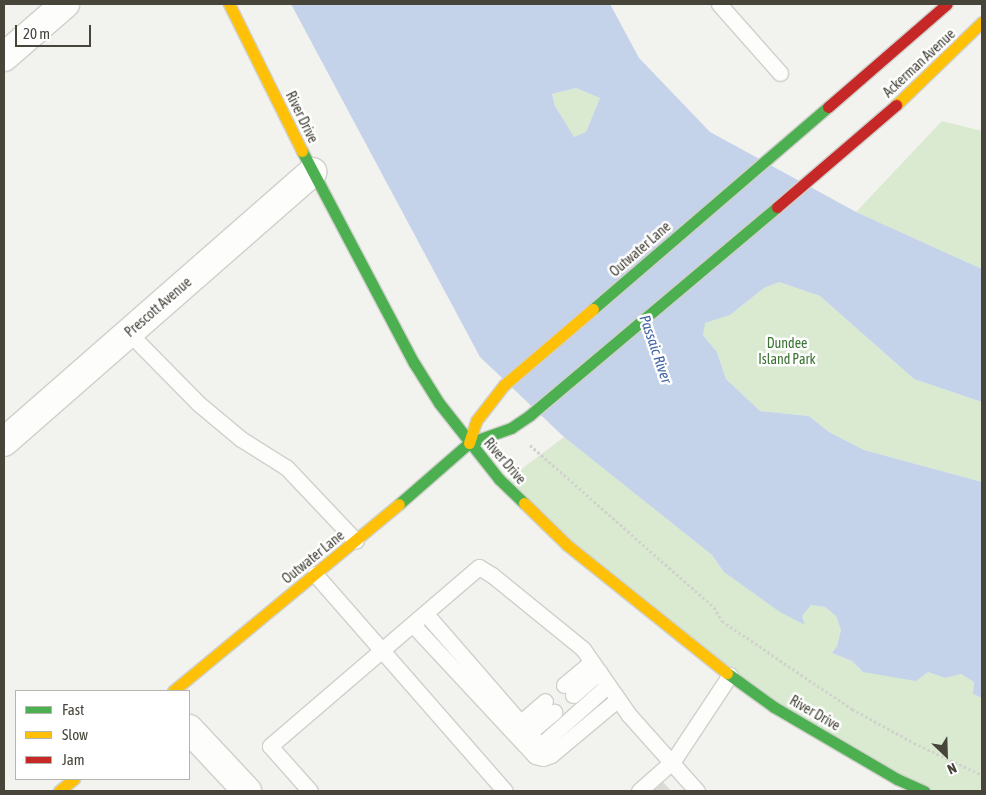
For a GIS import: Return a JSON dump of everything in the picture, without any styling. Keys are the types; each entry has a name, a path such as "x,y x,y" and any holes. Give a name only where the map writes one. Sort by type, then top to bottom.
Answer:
{"street":[{"path":"4,57 65,4"},
{"name":"River Drive","path":"229,4 312,172 414,363 469,443 499,479 567,545 657,620 730,676 774,707 897,779 924,791"},
{"name":"Ackerman Avenue","path":"848,91 947,4"},
{"name":"Ackerman Avenue","path":"874,125 919,85 982,22"},
{"name":"Outwater Lane","path":"469,443 476,421 488,403 504,385 848,91"},
{"name":"Outwater Lane","path":"174,690 356,541 469,443 511,428 530,415 874,125"},
{"name":"Prescott Avenue","path":"4,442 312,172"},
{"path":"190,730 247,791"},
{"path":"59,791 73,780"}],"lane":[{"path":"719,4 780,73"},
{"path":"129,333 199,404 240,439 286,468 356,541"},
{"path":"310,791 270,746 479,567 492,575 583,649 629,715 673,761 697,791"},
{"path":"314,574 505,791"},
{"path":"426,614 539,744 543,743 608,685"},
{"path":"413,625 535,756 543,758 551,756 618,699"},
{"path":"568,690 595,667"},
{"path":"639,791 673,761 730,676"},
{"path":"525,728 550,707"}],"path":[{"path":"511,428 714,607 722,621 852,709 914,743 982,775"}],"green space":[{"path":"576,88 600,98 586,132 574,138 555,106 552,94"},
{"path":"942,121 982,131 982,269 856,212"},
{"name":"Dundee Island Park","path":"779,282 820,296 914,379 982,402 982,482 864,450 829,432 809,416 760,411 726,379 717,352 703,335 704,323 730,315 764,288"},
{"path":"564,437 712,555 724,572 805,624 801,616 811,605 825,607 836,616 841,630 837,646 832,653 852,661 863,672 928,672 945,678 961,674 974,682 973,694 982,698 982,791 924,791 730,675 503,483"}],"water":[{"name":"Passaic River","path":"291,4 610,4 639,58 710,132 856,212 982,269 982,402 914,379 820,296 779,282 764,288 730,315 705,323 703,335 717,352 726,379 760,411 809,416 829,432 864,450 982,482 982,698 973,694 974,682 961,674 945,678 928,672 916,681 863,672 852,661 832,653 837,646 841,630 836,616 825,607 811,605 802,616 805,625 780,612 724,572 712,555 564,437 480,357","holes":["576,88 600,98 586,132 574,137 555,106 552,94"]}],"building":[{"path":"663,782 671,791 653,791"}],"traffic: fast":[{"path":"593,309 828,107"},
{"path":"302,151 414,363 439,403 499,479 524,503"},
{"path":"399,504 469,443 511,428 530,415 777,207"},
{"path":"727,673 774,707 897,779 924,791"}],"traffic: slow":[{"path":"229,4 302,151"},
{"path":"896,105 982,22"},
{"path":"469,443 476,421 504,385 593,309"},
{"path":"524,503 567,545 727,673"},
{"path":"174,690 399,504"},
{"path":"59,791 73,780"}],"traffic: jam":[{"path":"828,107 947,4"},
{"path":"777,207 896,105"}]}
